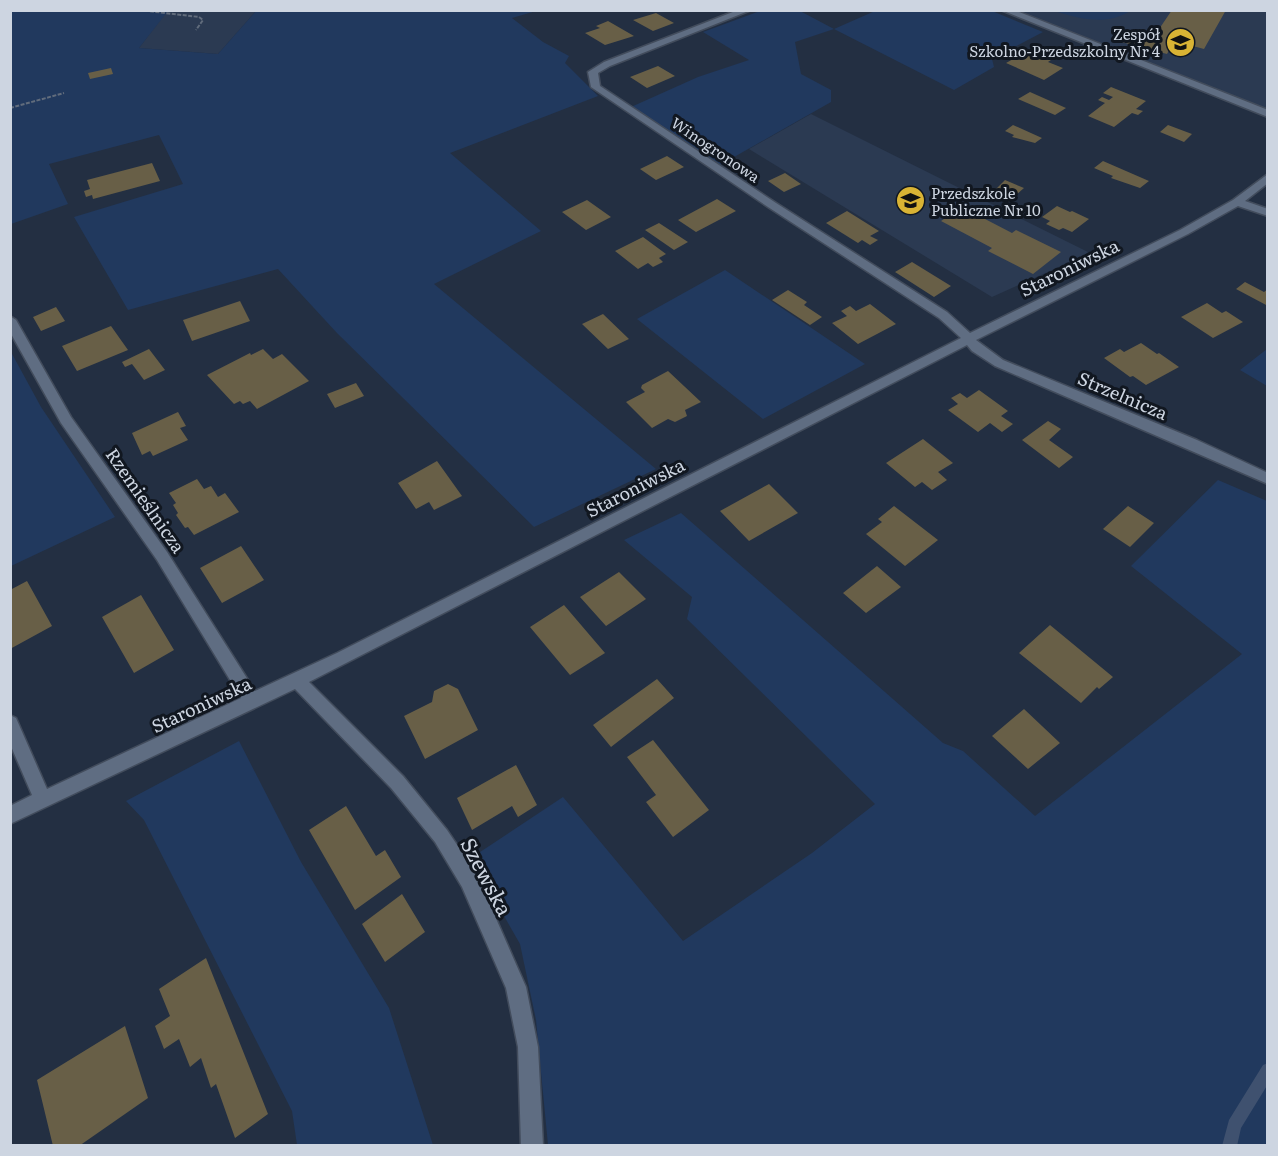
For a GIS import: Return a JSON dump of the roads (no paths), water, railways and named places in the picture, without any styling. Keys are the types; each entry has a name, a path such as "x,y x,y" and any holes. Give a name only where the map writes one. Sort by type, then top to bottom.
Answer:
{"street":[{"name":"Winogronowa","path":"747,10 607,64 593,72 596,87 772,205 943,315 960,328 968,339"},
{"path":"1005,10 1268,114"},
{"name":"Staroniwska","path":"10,815 297,680 968,339 1184,232 1237,201 1268,177"},
{"path":"1237,201 1268,213"},
{"name":"Rzemieślnicza","path":"10,320 66,420 162,556 252,701"},
{"name":"Strzelnicza","path":"968,339 976,348 999,363 1170,434 1268,479"},
{"name":"Szewska","path":"297,680 397,782 441,836 469,880 516,987 528,1047 532,1146"},
{"path":"10,723 43,800"}],"waterway":[{"path":"1229,1146 1234,1125 1268,1070"}],"place":[{"name":"Zespół Szkolno-Przedszkolny Nr 4","path":"1181,42"},
{"name":"Przedszkole Publiczne Nr 10","path":"910,201"}]}
